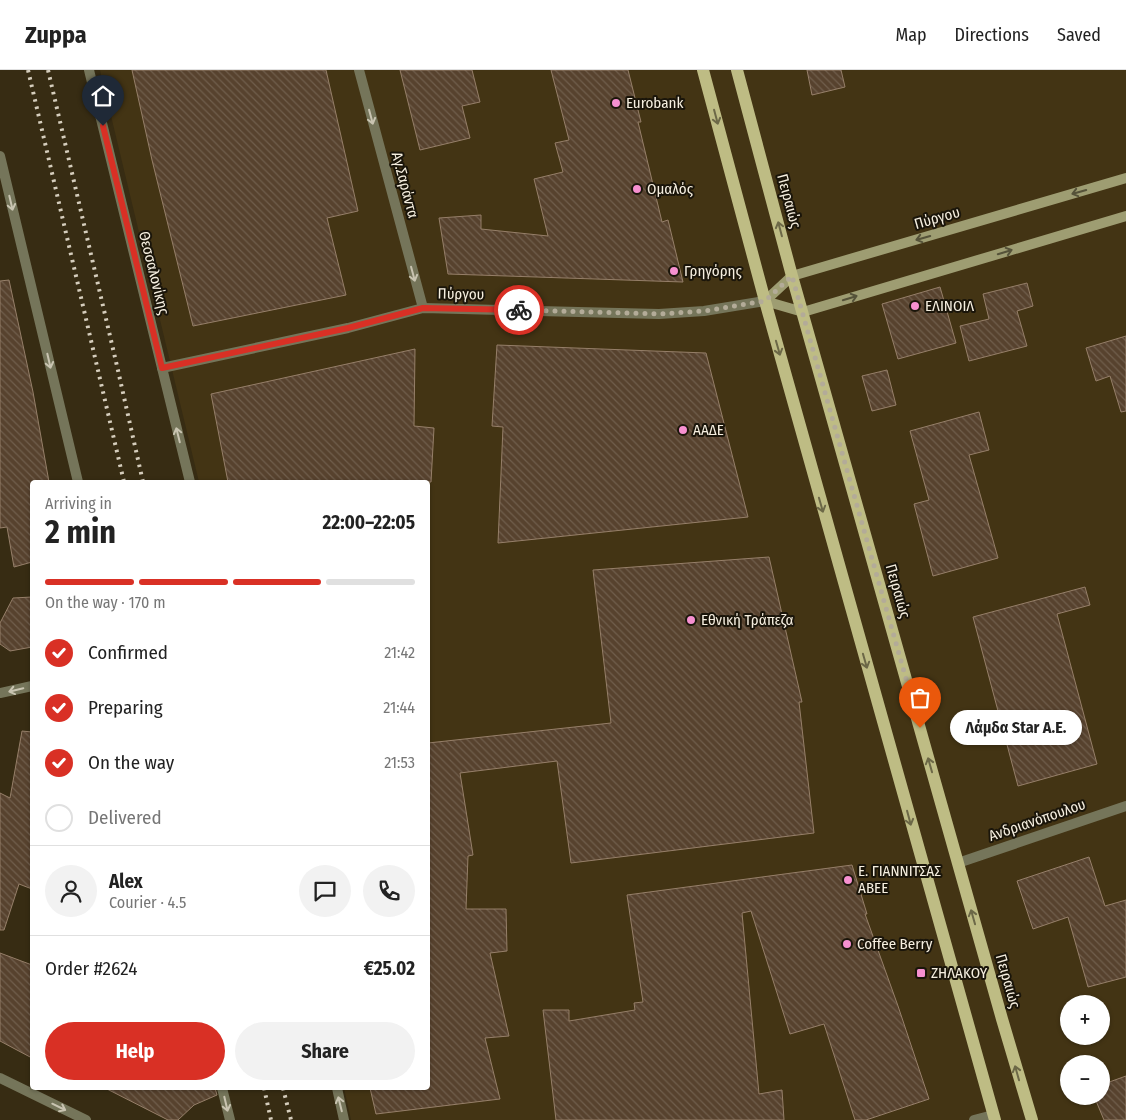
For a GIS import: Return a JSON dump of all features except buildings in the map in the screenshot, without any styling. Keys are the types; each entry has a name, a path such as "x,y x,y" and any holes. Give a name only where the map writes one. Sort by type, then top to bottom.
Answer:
{"main road":[{"path":"703,70 765,301 994,1117"},
{"name":"Πειραιώς","path":"737,70 792,276 1032,1120"}],"street":[{"name":"Θεσσαλονίκης","path":"90,70 190,480"},
{"name":"Αγ.Σαράντα","path":"359,70 423,308"},
{"path":"0,156 78,480"},
{"name":"Πύργου","path":"765,301 792,276 1126,178"},
{"path":"803,312 1126,216"},
{"name":"Πύργου","path":"162,368 348,328 423,308 659,314 704,311 765,301 803,312"},
{"path":"0,693 30,686"},
{"name":"Ανδριανόπουλου","path":"958,863 1126,806"},
{"path":"0,1078 86,1120"},
{"path":"222,1090 230,1120"},
{"path":"336,1090 344,1120"},
{"path":"974,1120 994,1117"}],"shaded area":[{"path":"100,70 1126,70 1126,1120 351,1120 344,1090 430,1090 430,480 199,480"}],"railway":[{"path":"28,70 124,480"},
{"path":"48,70 143,480"},
{"path":"264,1090 271,1120"},
{"path":"284,1090 291,1120"}],"way so far":[{"path":"519,310 659,314 704,311 765,301 792,276 920,728"}],"place":[{"name":"Eurobank","path":"616,103"},
{"name":"Ομαλός","path":"637,189"},
{"name":"Γρηγόρης","path":"674,271"},
{"name":"ΕΛΙΝΟΙΛ","path":"915,306"},
{"name":"ΑΑΔΕ","path":"683,430"},
{"name":"Εθνική Τράπεζα","path":"691,620"},
{"name":"Λάμδα Star Α.Ε.","path":"920,728"},
{"name":"Ε. ΓΙΑΝΝΙΤΣΑΣ ΑΒΕΕ","path":"848,880"},
{"name":"Coffee Berry","path":"847,944"},
{"name":"ΖΗΛΑΚΟΥ","path":"921,973"}],"route":[{"path":"103,126 162,368 348,328 423,308 519,310"}]}
